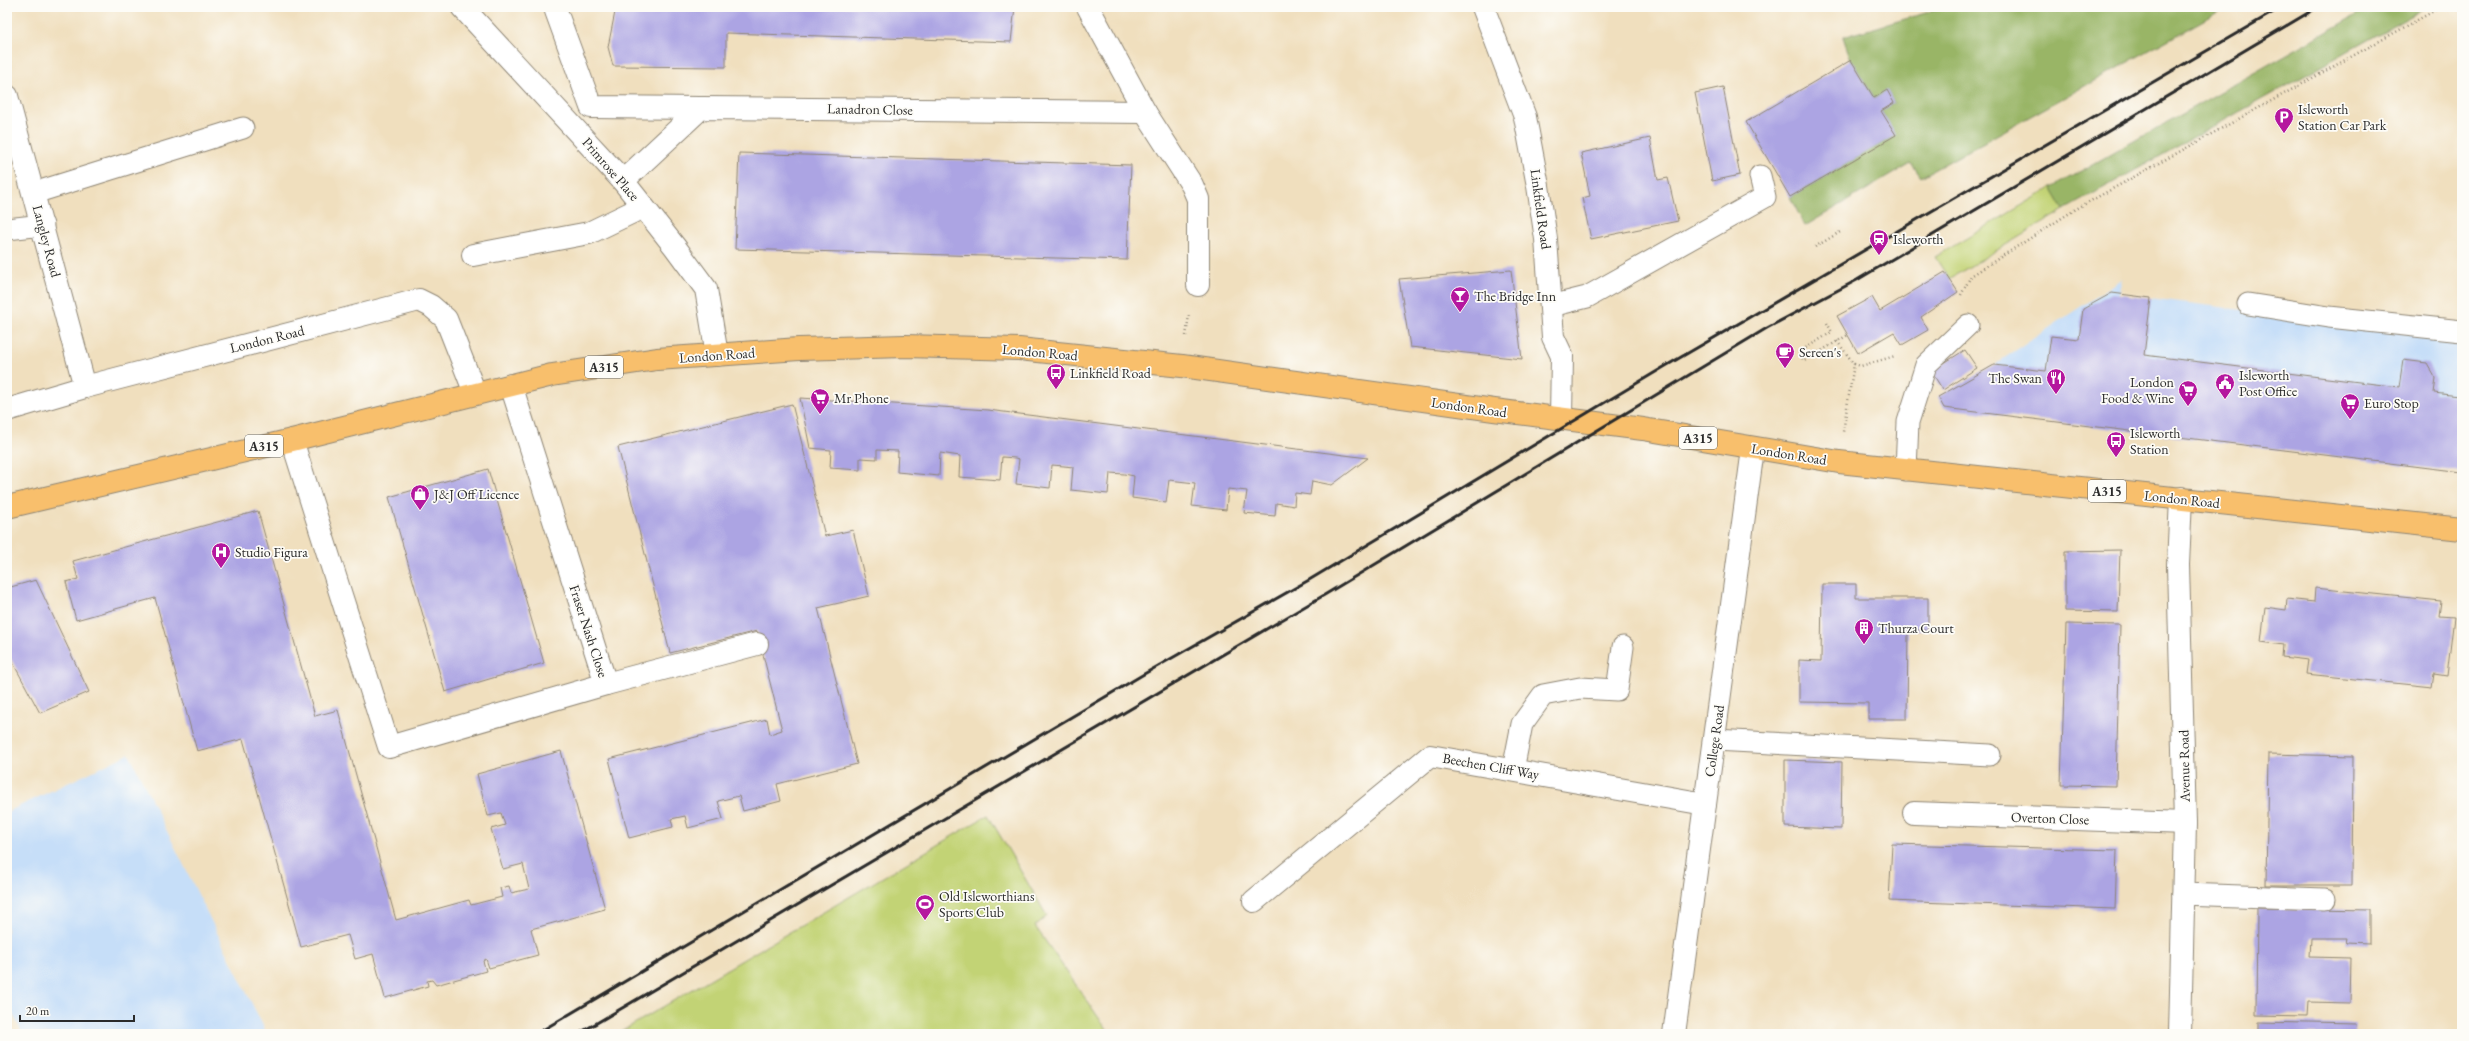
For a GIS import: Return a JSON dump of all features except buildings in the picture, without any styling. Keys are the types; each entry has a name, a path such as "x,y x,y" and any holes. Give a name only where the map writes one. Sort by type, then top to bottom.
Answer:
{"main road":[{"name":"London Road","path":"7,507 292,440 552,375 657,359 799,349 905,346 1019,349 1182,366 1561,418 1839,462 2462,529"}],"street":[{"name":"Primrose Place","path":"462,7 623,181 706,289 718,355"},
{"name":"Lanadron Close","path":"557,7 556,11 591,107 1145,112"},
{"path":"1088,7 1145,112 1192,185 1198,199 1198,285"},
{"name":"Linkfield Road","path":"1483,7 1525,117 1546,239 1553,337 1562,356 1561,418"},
{"name":"Langley Road","path":"7,96 43,225 84,387"},
{"path":"623,181 701,108"},
{"path":"473,255 589,233 643,207"},
{"name":"London Road","path":"7,410 84,387 419,300 431,306 446,319 475,394"},
{"name":"Fraser Nash Close","path":"292,440 389,747 606,684 511,386"},
{"name":"College Road","path":"1674,1034 1715,740 1753,449"},
{"name":"Avenue Road","path":"2180,1034 2185,823 2178,565 2181,498"},
{"path":"606,684 757,644"},
{"name":"Beechen Cliff Way","path":"1254,901 1430,756 1706,804"},
{"name":"Overton Close","path":"1914,813 2185,823"}],"lane":[{"path":"34,193 243,128"},
{"path":"1552,316 1765,197 1760,176"},
{"path":"7,229 43,225"},
{"path":"2248,304 2329,317 2462,330"},
{"path":"1906,470 1908,422 1926,365 1968,325"},
{"path":"1513,770 1522,724 1543,695 1580,688 1617,690 1623,647"},
{"path":"1715,740 1990,755"},
{"path":"2183,894 2326,899"}],"path":[{"path":"1959,297 1971,276 2076,209 2441,7"},
{"path":"1815,247 1840,232"},
{"path":"1182,366 1191,304 1198,285"},
{"path":"1827,323 1832,332 1799,352 1804,361 1837,340 1848,335"},
{"path":"1837,340 1854,364 1861,366 1903,354"},
{"path":"1839,462 1854,364"}],"shaded area":[{"path":"2122,279 2118,294 2462,338 2462,472 1944,408 1938,397 1994,365"},
{"path":"129,754 267,1034 23,1034 7,1003 7,812"}],"green space":[{"path":"1946,7 2227,7 1921,177 1911,163 1805,226 1790,197 1895,135 1881,111 1894,103 1887,91 1874,98 1851,60 1843,37"},
{"path":"2370,7 2427,7 2064,210 2051,188"},
{"path":"2051,188 2064,210 1949,279 1935,257"},
{"name":"Old Isleworthians Sports Club","path":"988,815 1047,916 1035,926 1110,1034 617,1034"}],"railway":[{"path":"536,1034 1144,674 1309,580 1664,367 2282,7"},
{"path":"578,1034 1326,594 1767,328 1857,280 2318,7"}],"place":[{"name":"Isleworth Station Car Park","path":"2284,134"},
{"name":"Isleworth","path":"1879,256"},
{"name":"The Bridge Inn","path":"1460,313"},
{"name":"Sereen's","path":"1785,369"},
{"name":"Linkfield Road","path":"1056,390"},
{"name":"The Swan","path":"2056,395"},
{"name":"Isleworth Post Office","path":"2225,400"},
{"name":"London Food & Wine","path":"2188,407"},
{"name":"Mr Phone","path":"820,415"},
{"name":"Euro Stop","path":"2350,420"},
{"name":"Isleworth Station","path":"2116,458"},
{"name":"J&J Off Licence","path":"420,511"},
{"name":"Studio Figura","path":"221,569"},
{"name":"Thurza Court","path":"1864,645"},
{"name":"Old Isleworthians Sports Club","path":"925,921"}]}
